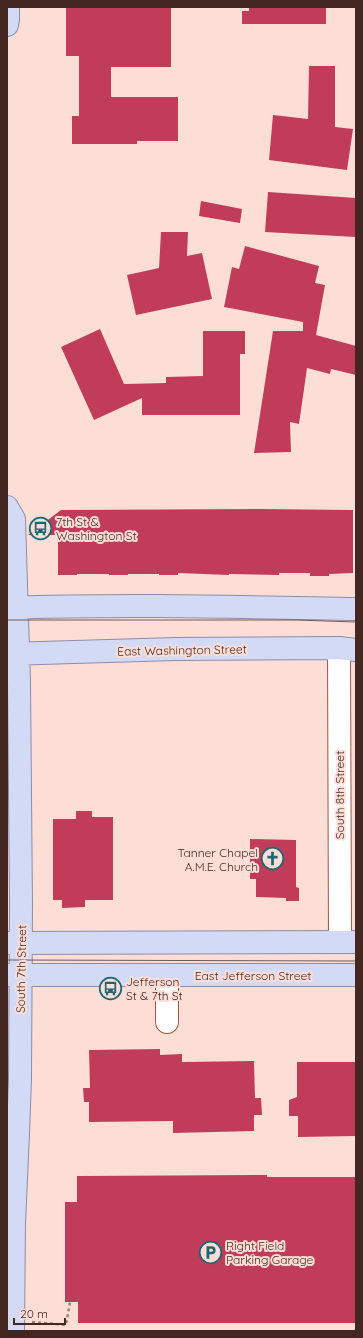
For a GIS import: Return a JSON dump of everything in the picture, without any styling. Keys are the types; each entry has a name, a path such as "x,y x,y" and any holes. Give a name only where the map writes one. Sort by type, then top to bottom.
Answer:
{"main road":[{"path":"7,25 8,7"},
{"name":"South 7th Street","path":"7,507 14,519 12,654 19,682 21,817 14,943 18,1133 14,1224 19,1326"},
{"path":"12,607 237,607 356,609"},
{"name":"East Washington Street","path":"12,654 168,649 350,649"},
{"path":"14,943 348,942"},
{"name":"East Jefferson Street","path":"14,975 356,975"}],"street":[{"name":"South 8th Street","path":"348,942 350,649"},
{"path":"167,975 167,1022"}],"path":[{"path":"19,1326 42,1322 66,1325 70,1302"}],"building":[{"path":"66,7 171,7 171,67 111,67 111,97 178,97 178,141 137,141 137,144 72,144 72,116 79,116 79,56 66,56"},
{"path":"249,7 326,7 326,24 242,24 242,11 249,11"},
{"path":"309,66 335,66 335,127 353,129 347,170 269,160 273,115 308,119"},
{"path":"268,192 356,198 356,237 265,232"},
{"path":"201,201 242,209 240,223 199,216"},
{"path":"161,232 188,232 187,256 202,253 212,299 136,315 127,275 159,268"},
{"path":"245,246 319,266 315,283 325,285 316,335 356,346 356,375 331,369 330,374 307,368 299,424 290,422 291,452 254,453 273,331 303,331 303,322 224,307 232,267 239,269"},
{"path":"100,329 124,384 166,383 166,377 203,376 203,331 245,331 245,354 240,354 240,415 142,415 142,398 94,420 61,347"},
{"path":"61,510 353,510 353,573 329,574 329,576 310,576 310,573 279,573 279,575 178,573 178,575 58,575 58,535 28,535"},
{"path":"76,811 92,811 92,817 113,817 113,900 85,900 85,907 62,908 62,900 53,900 53,819 76,819"},
{"name":"Tanner Chapel A.M.E. Church","path":"250,839 296,840 296,887 299,888 299,901 286,901 286,898 256,897 256,879 250,879"},
{"path":"160,1049 160,1055 182,1054 182,1062 254,1061 255,1098 261,1098 262,1115 254,1115 254,1131 173,1133 173,1121 89,1122 89,1102 84,1102 83,1088 90,1088 89,1050"},
{"path":"297,1062 356,1062 356,1136 298,1137 298,1116 289,1116 289,1100 297,1097"},
{"name":"Right Field Parking Garage","path":"267,1175 267,1177 356,1177 356,1323 78,1323 78,1302 65,1302 65,1202 77,1202 77,1176"}],"tram line":[{"path":"7,620 296,620 356,622"},
{"path":"7,960 356,961"}],"place":[{"name":"7th St & Washington St","path":"40,528"},
{"name":"Tanner Chapel A.M.E. Church","path":"273,859"},
{"name":"Jefferson St & 7th St","path":"111,988"},
{"name":"Right Field Parking Garage","path":"211,1252"}]}
